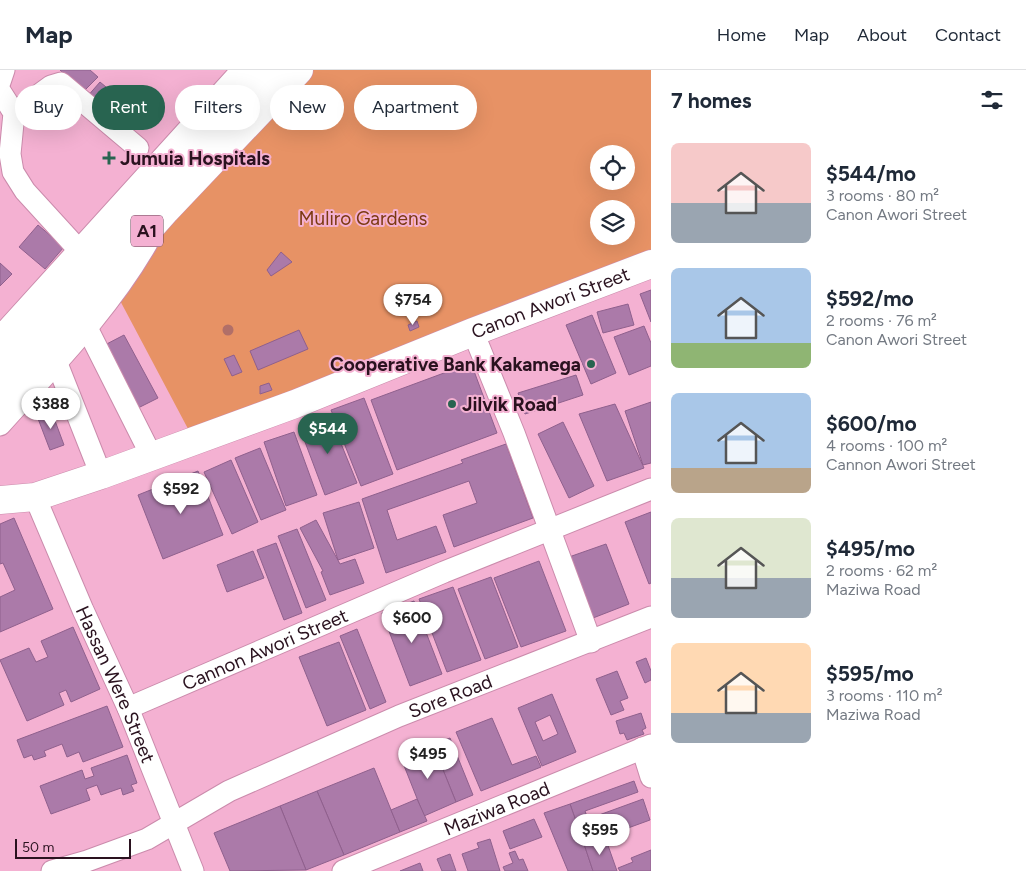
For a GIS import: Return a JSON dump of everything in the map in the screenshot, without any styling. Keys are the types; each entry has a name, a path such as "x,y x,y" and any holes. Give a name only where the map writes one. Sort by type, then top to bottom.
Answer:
{"main road":[{"name":"A1","path":"0,367 89,264 266,70"},
{"name":"A1","path":"0,397 166,210 299,70"},
{"name":"Canon Awori Street","path":"0,500 35,497 152,457 295,404 473,332 651,264"}],"street":[{"path":"0,82 4,70"},
{"path":"0,337 242,70"},
{"path":"14,113 51,86 61,83 138,148"},
{"path":"0,91 14,113 10,154 13,172 25,192 78,249"},
{"path":"0,425 87,328 131,272 166,210"},
{"path":"87,328 152,457"},
{"path":"473,332 514,433 548,530 591,642"},
{"path":"56,361 101,475"},
{"name":"Cannon Awori Street","path":"128,708 236,660 651,489"},
{"name":"Hassan Were Street","path":"35,497 83,610 128,708 193,871"},
{"name":"Sore Road","path":"52,871 87,861 147,839 173,822 229,791 399,716 651,617"},
{"path":"646,746 651,777"},
{"name":"Maziwa Road","path":"343,871 646,746"}],"green space":[{"name":"Muliro Gardens","path":"299,70 651,70 651,264 195,442 107,276 243,130 260,130 260,112 270,101 270,130 344,130 344,85 285,85"}],"building":[{"path":"60,70 90,70 98,77 83,92 82,85 76,85"},
{"path":"92,91 92,103 86,98"},
{"path":"38,225 64,247 45,269 19,247"},
{"path":"281,252 292,262 271,276 267,270"},
{"path":"0,263 12,274 0,286"},
{"path":"651,290 651,322 640,294"},
{"path":"628,304 634,325 603,333 597,312"},
{"path":"592,315 616,373 591,384 566,325"},
{"path":"417,321 419,327 410,331 408,325"},
{"path":"644,326 651,343 651,366 629,375 614,337"},
{"path":"299,330 308,349 258,370 250,351"},
{"path":"124,335 158,398 132,411 99,348"},
{"path":"234,355 242,372 232,376 224,359"},
{"path":"471,363 497,433 397,470 371,400"},
{"path":"576,375 583,395 525,414 518,393"},
{"path":"269,383 272,390 260,394 260,386"},
{"path":"364,398 393,474 361,486 331,410"},
{"path":"651,402 651,463 643,465 625,411"},
{"path":"615,404 644,468 607,481 579,414"},
{"path":"51,410 64,445 50,450 37,416"},
{"path":"329,414 357,483 325,495 299,426"},
{"path":"563,422 594,486 569,498 538,434"},
{"path":"294,432 317,495 286,506 264,442"},
{"path":"506,444 533,518 454,547 443,515 477,503 469,481 387,510 397,540 436,526 446,552 386,573 362,499 463,463 461,460"},
{"path":"260,448 286,510 261,520 235,458"},
{"path":"231,460 258,522 232,534 204,472"},
{"path":"198,471 223,535 163,559 138,495"},
{"path":"359,502 374,548 338,560 323,513"},
{"path":"651,512 651,583 649,584 625,522"},
{"path":"14,518 53,609 0,632 0,597 15,590 3,563 0,564 0,524"},
{"path":"316,520 340,564 355,559 364,583 330,595 321,572 323,571 300,528"},
{"path":"297,529 326,600 306,608 278,536"},
{"path":"276,543 302,613 284,620 257,550"},
{"path":"606,544 629,604 593,618 569,557"},
{"path":"253,551 264,578 227,592 217,565"},
{"path":"539,561 566,631 521,647 494,578"},
{"path":"491,577 518,647 485,659 458,589"},
{"path":"453,587 481,660 447,672 419,599"},
{"path":"414,601 442,674 410,686 382,613"},
{"path":"73,627 100,689 71,702 66,690 59,693 64,705 27,721 0,660 29,648 36,662 48,657 41,641"},
{"path":"357,629 386,702 370,709 340,636"},
{"path":"339,642 366,710 327,726 299,657"},
{"path":"646,658 651,671 651,680 645,683 636,662"},
{"path":"617,671 628,698 620,701 624,710 611,715 596,679"},
{"path":"552,694 576,752 542,766 518,708","holes":["550,715 558,734 543,741 535,722"]},
{"path":"107,706 123,747 83,762 79,752 67,757 62,744 44,751 46,756 34,760 32,755 24,758 17,740"},
{"path":"641,713 646,728 642,730 644,734 627,740 624,733 620,734 616,721"},
{"path":"492,718 512,765 536,756 541,767 481,791 456,732"},
{"path":"450,738 473,795 456,802 433,745"},
{"path":"433,745 456,802 424,816 401,758"},
{"path":"127,755 137,783 131,785 134,791 123,795 121,788 101,795 97,785 86,789 90,800 51,814 40,786 82,770 85,779 94,776 91,768"},
{"path":"374,768 400,832 344,855 317,791"},
{"path":"634,781 638,792 585,811 588,819 643,799 650,820 584,844 570,804"},
{"path":"317,791 344,855 306,870 280,806"},
{"path":"417,799 427,821 400,832 391,810"},
{"path":"570,804 593,871 568,871 544,813"},
{"path":"280,806 306,870 230,871 214,833"},
{"path":"534,819 542,837 510,849 503,831"},
{"path":"605,837 617,871 593,871 584,844"},
{"path":"490,839 500,871 468,871 462,854 479,848 477,843"},
{"path":"651,850 651,871 620,871 618,868 633,862 631,858"},
{"path":"515,851 519,860 523,859 528,871 505,871 503,867 513,863 509,853"},
{"path":"450,854 456,871 442,871 437,859"},
{"path":"420,863 423,871 400,871"}],"place":[{"name":"Jumuia Hospitals","path":"109,158"},
{"name":"Cooperative Bank Kakamega","path":"591,364"},
{"name":"Jilvik Road","path":"452,404"}]}
